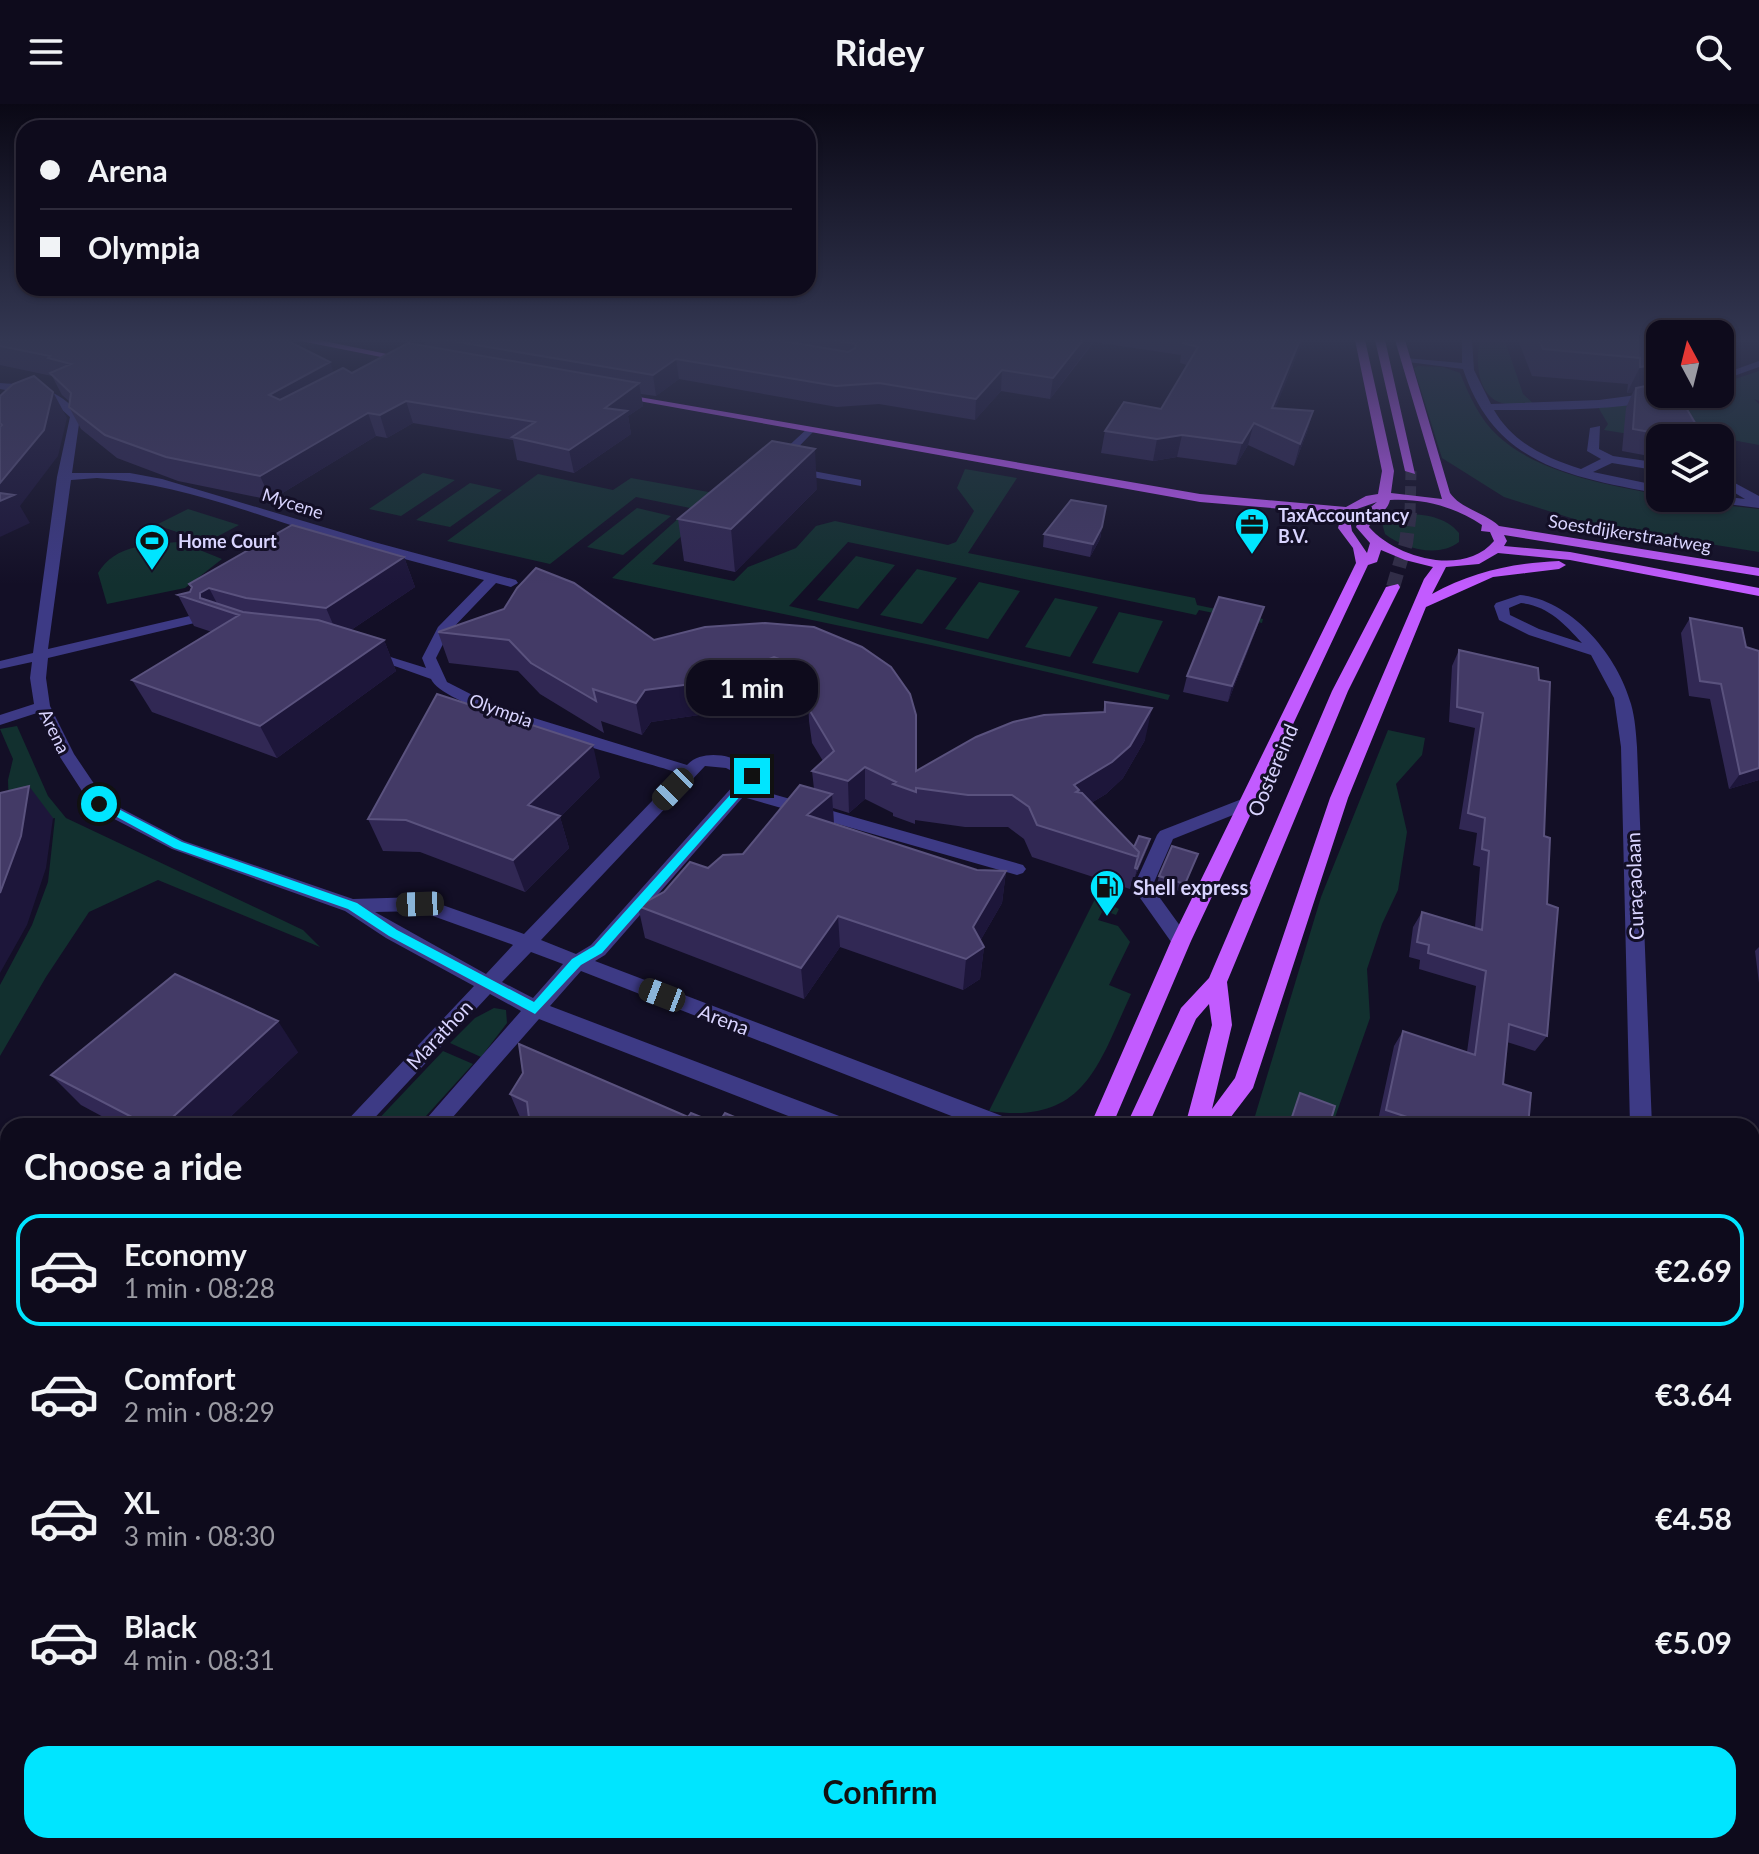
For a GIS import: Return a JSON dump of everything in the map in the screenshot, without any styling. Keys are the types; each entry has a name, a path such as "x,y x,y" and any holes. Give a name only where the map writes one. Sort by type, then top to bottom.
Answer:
{"main road":[{"path":"761,422 1234,503 1344,527 1361,538 1406,557 1442,563 1477,561 1497,549 1501,541 1495,529 1473,513 1416,497 1383,502 1366,500 1348,511 1234,503"},
{"path":"1104,1118 1181,941 1293,714 1363,563 1362,527 1365,518 1383,502 1388,471 1377,422"},
{"path":"1399,422 1411,471"},
{"path":"1423,422 1444,493 1452,505"},
{"name":"Soestdijkerstraatweg","path":"1383,502 1426,507 1472,525 1759,572"},
{"path":"1344,527 1348,511"},
{"path":"1363,563 1372,559 1376,544"},
{"name":"Soestdijkerstraatweg","path":"1497,549 1570,556 1759,592"},
{"path":"1217,1118 1245,1082 1339,798 1431,579 1442,563"},
{"path":"1423,604 1458,584 1506,568 1610,566"},
{"name":"Oostereind","path":"1141,1118 1188,1014 1217,982 1340,691 1393,587"},
{"name":"Oostereind","path":"1198,1118 1222,1025 1217,982"}],"street":[{"name":"Arena","path":"74,422 63,477 38,678 42,706 66,754 99,804 178,845 352,906 393,933 488,981 535,1009 818,1118"},
{"path":"1496,422 1514,442 1536,455 1583,473 1646,487"},
{"path":"1596,428 1593,451 1610,459 1646,465"},
{"path":"809,430 772,467 857,483"},
{"path":"1583,473 1610,459"},
{"name":"Mycene","path":"63,477 116,474 167,481 325,532 511,583"},
{"path":"1734,488 1759,503"},
{"path":"1734,501 1759,503"},
{"path":"437,676 429,658 443,630 494,578"},
{"name":"Curaçaolaan","path":"1599,653 1534,632 1504,617 1501,606 1517,600 1531,600 1555,609 1580,629 1599,653 1621,695 1629,747 1641,1118"},
{"path":"3,664 198,618"},
{"name":"Olympia","path":"349,649 437,676 441,685 486,708 690,771"},
{"path":"0,720 42,706"},
{"path":"438,1118 577,962 598,950 752,776 743,767 716,760 700,761 525,942"},
{"path":"740,790 1017,869"},
{"name":"Oostereind","path":"1181,941 1142,888 1166,835 1247,803"},
{"name":"Arena","path":"352,906 420,904 981,1118"},
{"name":"Marathon","path":"360,1118 525,942"}],"green space":[{"path":"1431,422 1486,422 1498,436 1533,460 1574,476 1646,492 1646,512 1734,512 1734,506 1759,509 1759,552 1593,525 1504,497 1442,458"},
{"path":"1607,422 1759,422 1759,445 1734,440 1734,424 1646,424 1646,437 1604,430"},
{"path":"965,469 1017,478 968,553 1195,598 1197,605 1263,619 1262,623 1199,610 1196,615 848,542 789,606 1170,695 1168,700 931,645 612,578 690,508 636,497 550,564 447,541 538,474 613,490 631,478 725,495 652,564 734,581 748,567 796,548 816,526 835,521 948,545 956,542 974,511 957,488"},
{"path":"423,473 455,480 401,516 369,509"},
{"path":"470,483 502,490 450,527 416,520"},
{"path":"637,508 671,516 623,555 587,547"},
{"path":"188,509 239,525 207,542 156,525"},
{"path":"1405,514 1427,516 1448,523 1459,533 1459,542 1442,550 1422,550 1402,544 1385,534 1382,523 1390,517"},
{"name":"Home Court","path":"180,542 222,559 185,588 107,604 98,573 105,563 134,547"},
{"path":"856,556 895,565 858,609 817,600"},
{"path":"917,569 957,578 922,624 880,615"},
{"path":"979,582 1020,591 988,639 945,629"},
{"path":"1055,598 1098,607 1070,657 1025,647"},
{"path":"1119,612 1163,621 1138,673 1092,663"},
{"path":"17,726 48,796 66,818 303,930 320,947 158,880 89,912 46,977 0,1056 0,985 32,925 48,882 55,818 14,827 9,811 8,780 13,759 0,729"},
{"path":"1388,730 1425,738 1422,755 1396,784 1407,832 1398,890 1382,924 1367,969 1370,1018 1335,1118 1254,1118 1321,897"},
{"path":"1116,857 1127,877 1113,906 1119,909 1116,915 1103,910 1098,920 1118,926 1130,942 1109,985 1131,994 1097,1066 1084,1084 1067,1099 1047,1109 1021,1113 989,1111"},
{"path":"494,1008 506,1010 507,1023 481,1057 450,1043 475,1018"},
{"path":"443,1051 473,1064 424,1118 380,1118"}],"building":[{"path":"46,422 44,430 0,483 2,425 0,423"},
{"path":"88,422 353,422 260,476 166,457 105,435"},
{"path":"535,422 611,422 569,450 512,437"},
{"path":"1111,422 1309,422 1300,444 1254,423 1242,443 1182,435 1157,439 1105,431"},
{"path":"1634,422 1696,424 1646,424 1646,431 1633,429"},
{"path":"772,441 815,449 731,529 678,519"},
{"path":"0,493 14,495 0,501"},
{"path":"1071,500 1106,506 1102,527 1093,544 1044,534"},
{"path":"292,525 404,557 326,608 246,598 209,588 200,593 200,598 243,612 318,620 384,640 260,726 132,680 239,615 178,595 190,592 192,587 189,584"},
{"path":"536,568 574,583 654,640 705,627 765,623 814,627 862,647 891,667 910,694 916,715 916,771 976,737 1013,722 1044,715 1105,712 1105,702 1152,708 1130,746 1112,762 1074,785 1079,790 1076,792 1082,793 1139,852 1138,857 1037,825 1029,807 1012,795 968,795 916,788 916,792 893,784 896,782 865,767 848,781 812,771 834,751 810,711 807,690 809,670 774,657 715,681 645,690 636,703 593,689 596,701 531,663 509,640 438,632 504,609 517,588"},
{"path":"1219,597 1264,607 1232,686 1187,676"},
{"path":"1690,618 1742,628 1746,647 1759,651 1759,768 1740,774 1721,684 1700,681"},
{"path":"1459,650 1538,668 1539,680 1550,682 1544,836 1550,838 1547,904 1558,908 1547,1036 1509,1024 1503,1084 1531,1093 1529,1118 1410,1118 1386,1110 1403,1031 1475,1055 1486,971 1428,953 1429,945 1417,942 1422,912 1482,930 1489,851 1482,849 1485,818 1468,813 1483,713 1457,707"},
{"path":"437,694 593,745 528,805 560,816 513,860 406,820 368,819"},
{"path":"800,785 832,794 807,815 977,870 1006,871 973,927 984,947 966,959 838,916 801,968 638,906 664,892 690,862 708,868 723,855 743,854"},
{"path":"29,786 21,836 0,893 0,793"},
{"path":"1139,836 1150,839 1137,869 1139,852 1134,847"},
{"path":"1172,846 1198,854 1185,884 1159,876"},
{"path":"175,974 278,1021 172,1118 134,1118 51,1075"},
{"path":"519,1044 688,1117 691,1113 703,1118 529,1118 527,1102 510,1094 523,1073"},
{"path":"1300,1093 1335,1106 1331,1118 1292,1118"}],"tunnel":[{"path":"1410,514 1411,471"},
{"path":"1393,587 1406,543 1410,512"}],"place":[{"name":"TaxAccountancy B.V.","path":"1252,556"},
{"name":"Home Court","path":"152,572"},
{"name":"Shell express","path":"1107,918"}],"route":[{"path":"99,804 178,845 323,893 352,906 393,933 488,981 535,1009 577,962 598,950 752,776"}]}
